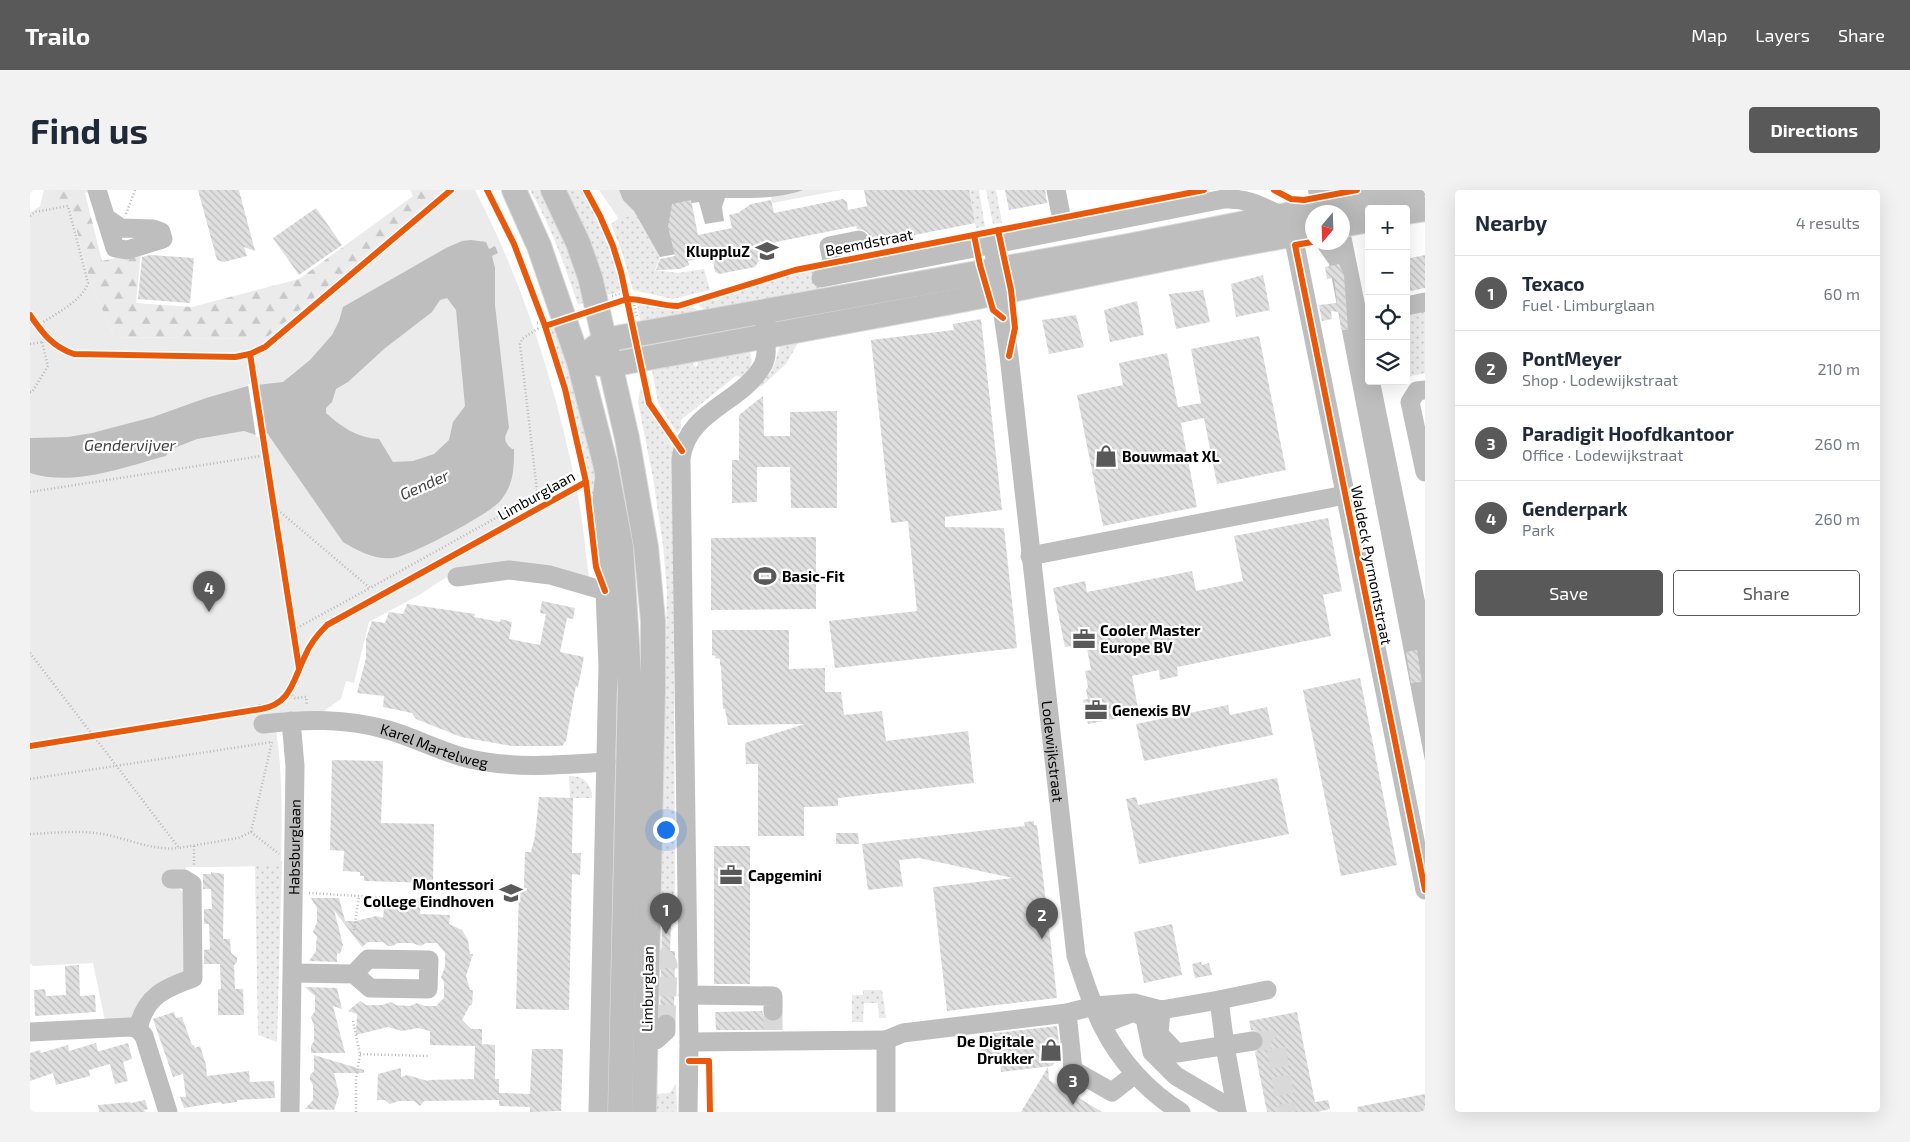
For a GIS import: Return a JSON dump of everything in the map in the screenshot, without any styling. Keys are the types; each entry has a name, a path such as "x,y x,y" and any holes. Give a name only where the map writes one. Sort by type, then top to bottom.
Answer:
{"main road":[{"name":"Limburglaan","path":"514,190 539,246 545,322 578,362 605,463 621,547 630,690 620,1112"},
{"name":"Limburglaan","path":"553,190 578,243 590,277 627,438 646,547 652,621 653,690 644,1112"},
{"path":"578,362 605,340 637,328 999,281 1301,225 1356,217 1414,190"},
{"path":"1410,211 1425,209"},
{"path":"578,362 610,365 765,335 850,321 999,281"}],"street":[{"path":"97,190 105,216 115,248 126,250 163,239 161,232 153,229 121,228 105,216"},
{"path":"1056,190 1069,229"},
{"path":"1067,190 1069,229"},
{"name":"Beemdstraat","path":"859,240 829,246 828,276 1224,199 1239,198 1301,225"},
{"name":"Waldeck Pyrmontstraat","path":"1301,225 1345,495 1425,890"},
{"path":"993,245 999,281"},
{"name":"Lodewijkstraat","path":"999,281 1076,956 1094,1006 1109,1037 1135,1074 1165,1102 1181,1112"},
{"path":"1410,305 1425,302"},
{"path":"688,1112 689,1042 682,451 690,432 697,424 746,384 763,365 767,347 764,328 766,322 780,308"},
{"path":"1425,390 1417,391 1410,402 1425,472"},
{"name":"Limburglaan","path":"598,1112 608,666 606,567 600,518 605,463"},
{"path":"1030,556 1345,495"},
{"path":"457,578 509,570 550,575 605,591"},
{"name":"Karel Martelweg","path":"261,710 290,721 313,719 365,724 388,730 449,753 494,763 536,766 606,762"},
{"name":"Habsburglaan","path":"290,721 295,766 290,1112"},
{"path":"138,1029 154,997 170,986 193,978 192,884 184,878 171,879"},
{"path":"293,972 354,974"},
{"path":"689,1042 773,1037 886,1040 903,1033 1067,1013 1094,1006 1134,1003 1162,1010 1267,990"},
{"path":"688,995 772,996 773,1011"},
{"path":"1219,1000 1237,1112"},
{"path":"1162,1010 1159,1034 1177,1053 1253,1041"},
{"path":"1102,1024 1134,1012 1144,1018 1152,1052 1176,1076 1237,1112"},
{"path":"1067,1013 1073,1070 1112,1092 1135,1074"},
{"path":"30,1032 130,1027 138,1029 144,1036 168,1112"},
{"path":"645,1062 656,1051 659,1030"},
{"path":"886,1040 886,1112"}],"path":[{"path":"121,228 135,190"},
{"path":"30,216 35,212 68,206 88,283 86,290 79,298 39,323 52,343"},
{"path":"624,285 632,300 637,328"},
{"path":"598,308 632,300"},
{"path":"632,300 637,328"},
{"path":"539,508 520,344 522,339 545,322"},
{"path":"30,344 43,341 48,366 31,393"},
{"path":"264,448 267,464"},
{"path":"30,492 261,456"},
{"path":"297,628 537,495 581,474"},
{"path":"273,501 276,519"},
{"path":"278,510 370,588"},
{"path":"292,620 295,637"},
{"path":"30,654 91,733"},
{"path":"289,686 287,695 290,699 290,721"},
{"path":"292,695 295,698 306,697 307,706"},
{"path":"84,737 103,734"},
{"path":"96,739 179,848"},
{"path":"30,779 272,742 251,832"},
{"path":"30,834 69,832 96,834 149,846 179,848 238,838 251,832"},
{"path":"251,832 282,856"},
{"path":"194,846 194,867"},
{"path":"305,893 441,901"},
{"path":"354,930 359,896"},
{"path":"353,1021 360,1054 356,1080 356,1112"},
{"path":"360,1054 428,1056"}],"green space":[{"path":"44,190 93,190 85,193 102,261 141,252 136,303 192,307 299,279 413,196 410,190 442,190 265,339 114,337 90,281 69,202 40,206"},
{"path":"442,190 475,190 509,262 548,375 569,452 581,512 589,577 454,573 421,594 369,622 354,683 346,681 341,699 324,711 276,730 281,781 281,866 186,867 179,888 185,895 187,969 136,1018 105,1021 93,963 33,966 30,963 30,213 40,206 69,201 90,281 114,337 265,339"},
{"path":"530,190 544,190 589,301 578,305 551,232"},
{"path":"560,190 581,190 583,192 606,240 621,291 604,296"},
{"path":"599,190 841,190 772,203 771,195 691,200 619,219"},
{"path":"600,190 634,211 660,257 655,270 678,273 704,269 710,290 673,299 633,290 623,255 611,224 619,218"},
{"path":"969,190 979,190 985,227 976,228"},
{"path":"986,190 996,190 1002,223 993,224"},
{"path":"816,269 820,294 709,310 705,310 698,305 758,283"},
{"path":"639,302 670,309 692,306 701,313 641,323 637,304"},
{"path":"1425,306 1425,373 1410,376 1410,340 1410,309"},
{"path":"558,324 598,465 593,512 580,433 550,331 552,327"},
{"path":"799,341 786,364 761,387 758,384 772,370 781,344"},
{"path":"749,351 752,362 743,377 736,376 681,420 681,429 677,433 658,403 652,370 693,355 693,365 696,367 698,364 695,354"},
{"path":"641,385 643,385 648,407 673,447 675,884 673,917 660,916 667,592 663,545 653,478 638,402"},
{"path":"569,776 578,777 586,781 592,793 592,798 570,798"},
{"path":"282,861 277,1042 258,1035 255,866 196,867"},
{"path":"863,990 882,990 886,1018 879,1018 878,1003 864,1003 863,1022 852,1022 852,995 863,995"},
{"path":"676,1083 677,1112 656,1112 656,1094 670,1093"}],"water":[{"path":"619,190 803,190 755,198 725,198 722,207 724,221 705,224 699,202 673,206 671,225 677,254 660,257 634,211 623,200"},
{"path":"1308,190 1342,190 1345,205 1310,205"},
{"path":"1350,230 1365,304 1365,385 1381,385 1425,601 1425,761 1329,264 1319,250 1350,250"},
{"path":"462,241 486,242 489,249 495,246 498,253 492,256 495,268 495,305 509,428 505,439 507,444 514,449 514,463 509,488 501,500 483,514 450,534 402,556 393,558 380,558 361,552 343,542 267,433 256,435 244,431 197,439 169,450 166,456 99,474 64,478 30,473 30,438 68,437 92,433 153,417 206,398 248,386 283,382 310,360 332,335 343,307 446,248","holes":["447,298 456,310 465,406 453,422 449,440 434,454 413,461 393,462 379,439 350,431 326,413 326,408 332,402 336,389 348,382 384,349 432,312 440,300"]}],"pier":[{"path":"257,383 266,436 256,437 248,384"}],"building":[{"path":"198,190 239,190 255,251 244,247 247,256 224,262 217,260"},
{"path":"864,190 969,190 975,223 869,244 870,238 868,233 857,229 856,226 776,242 772,248 772,255 760,259 755,267 719,274 715,272 712,256 688,261 689,265 680,269 656,270 660,259 675,256 668,227 672,204 691,200 698,235 732,228 729,215 738,213 751,204 771,200 774,213 843,199 847,202 848,210 867,206"},
{"path":"1005,190 1045,190 1047,203 1009,210"},
{"path":"316,208 342,245 299,275 273,238"},
{"path":"150,255 194,258 190,303 138,299 142,257"},
{"path":"1425,255 1425,288 1410,291 1410,258"},
{"path":"1339,264 1344,275 1348,330 1341,330 1339,312 1331,311 1332,319 1322,321 1319,305 1337,303 1334,278 1327,279 1325,267"},
{"path":"1263,275 1270,310 1236,317 1231,284"},
{"path":"1203,290 1210,322 1176,329 1169,294"},
{"path":"1137,301 1144,335 1110,342 1104,310"},
{"path":"1076,315 1084,347 1049,354 1042,320"},
{"path":"981,319 1002,510 945,517 945,527 1004,528 1017,648 835,668 829,621 917,611 908,521 891,523 871,340 954,330 953,324"},
{"path":"1259,336 1286,470 1217,484 1204,418 1181,423 1197,507 1103,526 1077,395 1123,385 1119,363 1167,353 1178,407 1201,403 1191,349"},
{"path":"763,396 764,436 790,436 790,412 837,411 837,508 791,508 790,467 757,467 757,502 732,503 732,460 739,460 739,415"},
{"path":"1328,518 1342,591 1323,595 1331,636 1177,667 1178,676 1160,680 1159,670 1132,676 1139,714 1088,724 1083,700 1088,699 1085,671 1091,670 1086,643 1065,647 1053,588 1085,581 1087,592 1192,571 1196,591 1243,581 1234,536"},
{"path":"816,537 816,609 711,610 711,538"},
{"path":"542,601 575,608 573,619 567,618 560,652 584,657 578,687 576,686 566,741 562,746 512,746 461,737 416,719 412,713 383,707 384,696 357,693 366,658 366,639 372,621 385,623 389,612 403,614 407,604 475,614 474,617 500,622 501,619 512,622 509,639 540,645 546,614 540,613"},
{"path":"712,630 789,630 789,669 825,668 825,692 841,692 844,715 882,711 886,741 968,731 974,783 838,798 838,806 804,807 804,836 758,836 758,764 746,764 745,743 805,724 728,725 725,709 723,709 720,659 712,655"},
{"path":"1417,650 1422,682 1411,683 1406,652"},
{"path":"1360,678 1397,865 1341,876 1303,690"},
{"path":"1228,705 1230,715 1267,707 1273,735 1144,761 1136,724"},
{"path":"332,760 383,761 381,823 434,824 433,883 364,881 364,876 360,876 360,872 343,871 344,851 330,850"},
{"path":"1277,778 1289,834 1139,864 1126,799 1136,797 1138,805"},
{"path":"539,797 573,798 572,853 581,853 580,875 572,874 569,1010 516,1009 519,888 524,888 525,852 531,852 535,836"},
{"path":"1034,821 1034,825 1037,825 1057,998 947,1011 933,887 1013,878 919,858 899,860 903,886 868,890 862,844 1025,826 1024,822"},
{"path":"836,833 858,833 859,844 836,844"},
{"path":"714,846 750,846 750,984 714,984"},
{"path":"211,872 224,874 223,939 230,939 231,953 237,958 237,962 234,965 235,989 243,989 244,1015 218,1015 218,989 221,989 220,964 204,964 204,950 210,949 209,924 204,924 204,909 212,909 211,889 203,889 203,874 211,874"},
{"path":"311,898 339,898 345,921 356,921 376,916 383,918 385,900 421,901 420,914 450,915 449,924 462,930 468,940 470,954 473,954 466,976 470,990 473,990 472,1005 470,1005 462,1020 471,1029 482,1029 482,1044 495,1045 495,1079 499,1079 499,1093 530,1094 532,1049 563,1049 561,1111 530,1112 530,1107 499,1106 499,1100 424,1101 420,1106 414,1101 399,1101 390,1104 385,1100 377,1100 378,1074 401,1068 401,1077 407,1075 428,1081 474,1079 475,1046 430,1045 430,1031 418,1028 402,1031 388,1027 356,1035 357,1014 348,1011 360,1001 366,1005 382,1005 391,1002 396,1005 410,1006 417,1003 425,1006 436,1006 444,998 444,982 441,977 445,967 445,953 437,943 426,943 421,946 412,943 398,943 388,946 383,942 368,942 362,947 334,910 343,945 340,954 337,953 337,962 309,961 316,951 317,937 313,932 317,922 317,908"},
{"path":"1172,924 1182,975 1144,983 1134,932"},
{"path":"662,926 671,926 670,951 675,951 674,1016 666,1013 660,1015"},
{"path":"1201,962 1202,965 1209,963 1212,975 1195,978 1192,964"},
{"path":"79,965 80,996 95,995 96,1012 35,1016 34,990 45,989 46,996 66,995 65,966"},
{"path":"305,987 337,988 342,1009 333,1006 345,1053 311,1053 311,1046 314,1041 314,1026 311,1017 315,1011 315,996"},
{"path":"762,1011 764,1017 770,1022 770,1030 716,1030 715,1012"},
{"path":"174,1012 176,1018 182,1017 192,1045 195,1048 200,1046 206,1065 207,1076 249,1071 250,1082 274,1081 275,1098 237,1100 237,1102 222,1104 221,1102 184,1108 180,1097 186,1097 183,1074 173,1077 153,1019"},
{"path":"1297,1012 1315,1102 1328,1100 1330,1109 1317,1112 1267,1112 1255,1052 1263,1045 1264,1039 1257,1031 1251,1030 1249,1021"},
{"path":"1057,1026 1061,1062 1054,1063 1052,1066 1001,1072 1000,1063 983,1065 979,1035"},
{"path":"96,1043 98,1051 100,1051 128,1043 132,1059 123,1062 128,1081 115,1084 110,1064 89,1070 90,1076 56,1085 53,1073 30,1081 30,1053 40,1050 41,1053 68,1045 69,1051"},
{"path":"314,1055 364,1070 364,1073 334,1073 339,1094 334,1110 305,1109 313,1100 313,1085 310,1075 314,1071"},
{"path":"1048,1067 1049,1080 1102,1112 1021,1112"},
{"path":"1425,1094 1425,1112 1358,1112 1357,1107"},
{"path":"145,1100 148,1109 144,1110 145,1112 99,1112 98,1105 131,1103"}],"tunnel":[{"path":"658,953 668,964 666,1024"},
{"path":"773,1011 773,1033"},
{"path":"1253,1041 1270,1040 1276,1046 1287,1112"}],"cycle path":[{"path":"30,315 43,333 54,343 74,354 235,357 250,354 265,347 451,190"},
{"path":"487,190 514,244 545,326 565,389 586,482 596,567 605,591"},
{"path":"586,190 613,246 621,272 649,403 682,451"},
{"path":"545,326 627,299 678,306 795,270 1204,190"},
{"path":"1274,190 1291,199 1304,200 1357,190"},
{"path":"998,230 1011,290 1015,328 1009,356"},
{"path":"974,235 980,265 993,310 1003,318"},
{"path":"1305,243 1295,245 1425,890"},
{"path":"250,354 299,668"},
{"path":"30,746 271,706 279,702 290,690 309,647 327,625 586,482"},
{"path":"689,1061 709,1061 710,1112"}],"place":[{"name":"KluppluZ","path":"767,251"},
{"name":"Bouwmaat XL","path":"1106,456"},
{"name":"Basic-Fit","path":"765,576"},
{"name":"Genderpark","path":"209,612"},
{"name":"Cooler Master Europe BV","path":"1084,639"},
{"name":"Genexis BV","path":"1096,710"},
{"name":"Capgemini","path":"731,875"},
{"name":"Montessori College Eindhoven","path":"511,893"},
{"name":"Texaco","path":"666,934"},
{"name":"PontMeyer","path":"1042,939"},
{"name":"De Digitale Drukker","path":"1051,1050"},
{"name":"Paradigit Hoofdkantoor","path":"1073,1105"}],"water label":[{"name":"Gendervijver","path":"130,444"},
{"name":"Gender","path":"424,484"}]}
